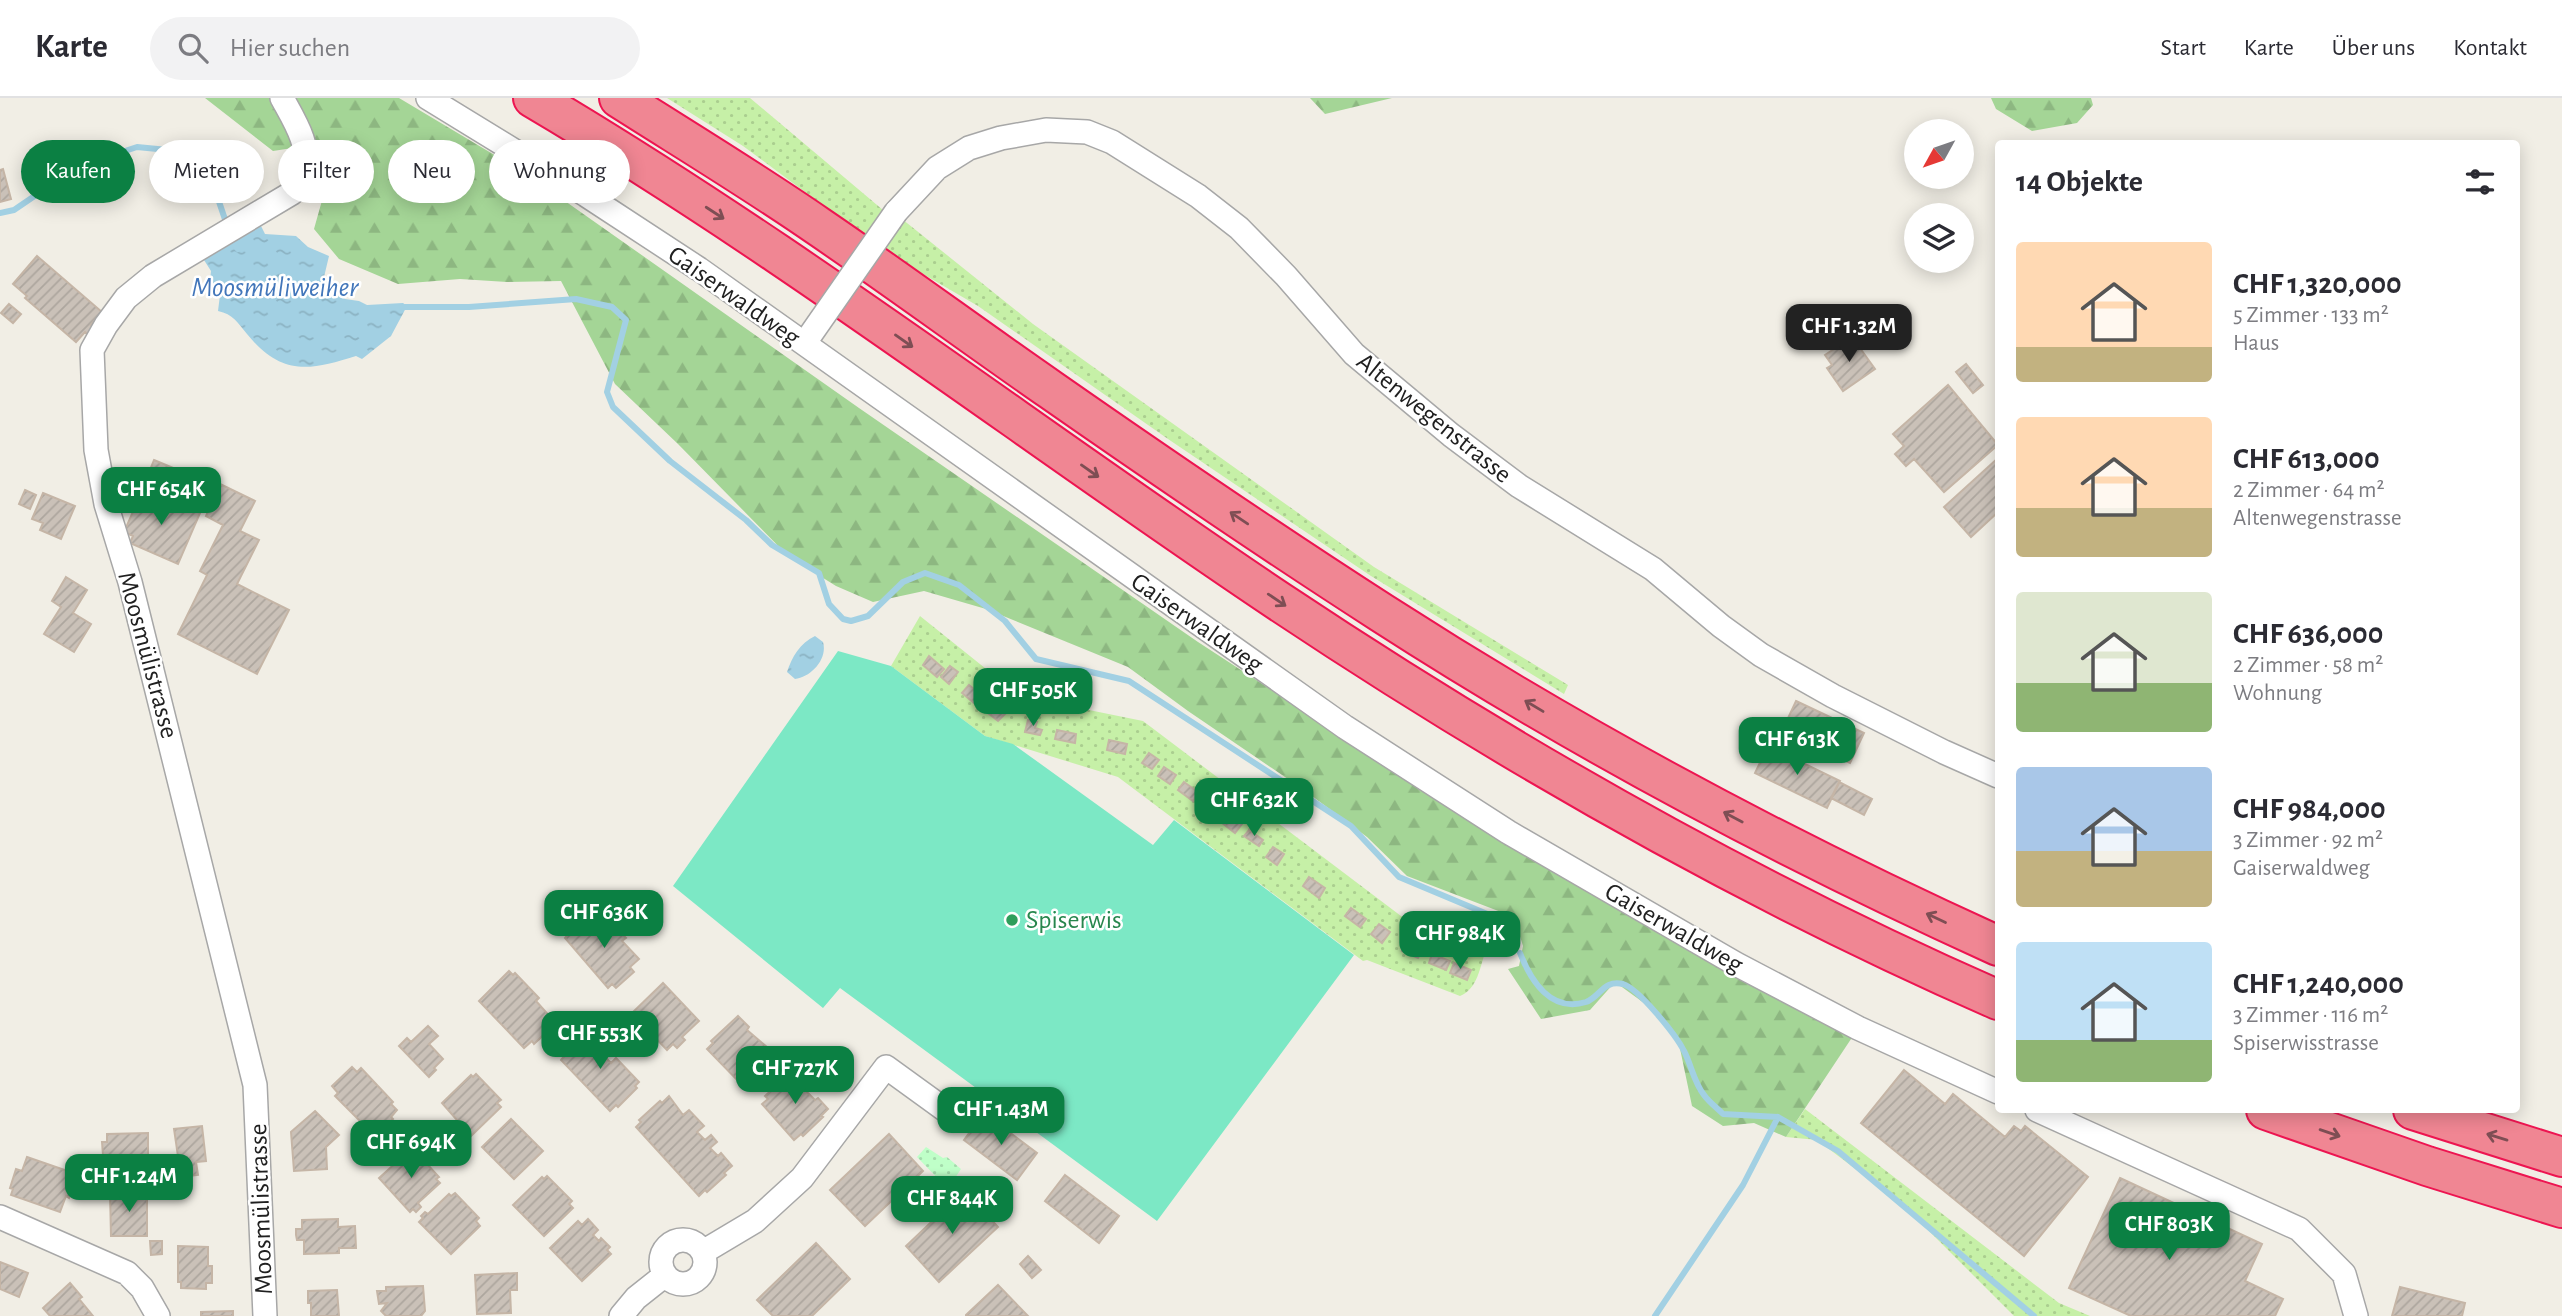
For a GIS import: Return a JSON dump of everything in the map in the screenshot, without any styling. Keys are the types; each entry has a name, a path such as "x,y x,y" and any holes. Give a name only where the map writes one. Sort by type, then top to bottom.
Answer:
{"highway":[{"path":"533,98 734,226 1227,566 1468,723 1594,796 1761,887 1995,999"},
{"path":"619,98 817,225 1052,392 1283,548 1451,656 1570,727 1714,807 1861,882 1995,945"},
{"path":"2275,1113 2427,1166 2562,1208"},
{"path":"2423,1113 2562,1157"}],"street":[{"name":"Moosmülistrasse","path":"265,1316 255,1085 130,582 106,504 96,450 92,351 106,325 126,298 153,276 292,193 304,175 306,158 300,132 282,98"},
{"name":"Gaiserwaldweg","path":"428,98 586,195 807,339 1345,727 1508,832 1748,971 1858,1028 1995,1091"},
{"name":"Altenwegenstrasse","path":"807,339 896,212 937,167 969,148 1001,138 1046,130 1087,132 1112,142 1198,196 1239,228 1286,276 1354,354 1440,426 1519,486 1653,569 1761,656 1833,696 1995,775"},
{"path":"703,1252 755,1221 802,1178 887,1067 955,1118"},
{"path":"2044,1113 2300,1228 2344,1274 2356,1316"},
{"path":"0,1217 127,1273 142,1288 159,1316"},
{"path":"677,1241 692,1242 703,1252 705,1267 697,1280 683,1285 676,1284 665,1275 662,1255 671,1244 677,1241"},
{"path":"621,1316 636,1298 665,1275"}],"green space":[{"path":"205,98 399,98 469,140 388,140 388,203 475,203 475,143 489,152 489,203 568,203 1198,642 1482,827 1728,972 1832,1028 1853,1036 1786,1137 1754,1123 1723,1126 1692,1106 1678,1039 1644,1003 1615,982 1590,1010 1541,1019 1508,969 1519,966 1523,946 1514,917 1407,876 1367,837 1128,667 986,609 924,591 873,602 836,586 788,556 615,384 561,281 460,279 398,284 339,259 314,229 321,203 374,203 374,140 278,140 278,150 273,151 264,144 264,140 259,140"},
{"path":"667,98 750,98 896,221 902,219 1033,324 1374,567 1568,685 1564,694 1371,576 978,306 887,253 743,146"},
{"path":"1310,98 1392,98 1325,114"},
{"path":"1991,98 2091,98 2093,105 2077,123 2032,131 1996,109"},
{"path":"920,616 1020,696 1143,721 1401,916 1486,950 1475,983 1460,996 1367,960 1363,961 1118,777 985,736 891,666"},
{"name":"Spiserwis","path":"838,651 891,666 985,736 1013,744 1153,845 1174,820 1354,955 1157,1221 840,988 823,1008 673,886"},
{"path":"1805,1109 2059,1303 2090,1316 2014,1316 1902,1204 1817,1140 1786,1137"},
{"path":"926,1147 943,1158 947,1157 961,1169 945,1186 917,1157"}],"water":[{"name":"Moosmüliweiher","path":"261,226 265,234 296,236 308,247 329,256 324,277 345,299 367,305 403,303 407,306 391,336 362,359 356,356 310,367 284,363 260,348 235,320 218,311 220,295 210,281 211,271 204,260"},
{"path":"815,636 823,642 821,661 807,675 795,679 787,672 791,661 797,651"}],"building":[{"path":"3,169 11,199 0,202 0,170"},
{"path":"37,256 102,312 91,325 94,327 76,342 25,298 27,296 13,284"},
{"path":"9,304 21,314 13,323 1,313"},
{"path":"1877,312 1886,322 1871,334 1863,324"},
{"path":"1852,337 1875,369 1843,391 1827,368 1832,365 1825,355"},
{"path":"1966,364 1983,385 1973,393 1956,372"},
{"path":"1948,385 1995,441 1995,448 1944,492 1914,459 1906,466 1895,454 1904,446 1893,434"},
{"path":"154,460 195,477 187,497 146,480"},
{"path":"1995,461 1995,515 1971,537 1944,507"},
{"path":"220,484 255,501 240,531 259,540 237,584 289,610 257,674 178,634 207,575 200,571 223,525 206,516"},
{"path":"151,488 165,494 161,505 177,512 180,504 200,513 178,564 130,543 133,536 124,532 140,496 146,499"},
{"path":"25,490 36,495 30,509 19,504"},
{"path":"43,493 75,506 61,539 40,530 43,523 32,519"},
{"path":"66,577 87,590 73,613 91,624 74,652 44,634 61,607 52,601"},
{"path":"929,656 944,669 937,677 923,665"},
{"path":"950,666 958,672 949,684 941,677"},
{"path":"969,685 981,695 974,703 962,693"},
{"path":"990,701 1005,714 998,721 983,709"},
{"path":"1796,701 1864,733 1850,763 1782,731"},
{"path":"1028,720 1037,722 1035,728 1042,730 1040,735 1025,732"},
{"path":"1057,730 1076,734 1075,743 1055,739"},
{"path":"1109,740 1127,744 1125,754 1107,750"},
{"path":"1768,746 1840,781 1827,808 1755,773"},
{"path":"1149,753 1159,760 1152,769 1142,763"},
{"path":"1164,767 1176,775 1170,784 1158,776"},
{"path":"1184,782 1199,793 1193,801 1178,790"},
{"path":"1839,782 1872,799 1864,815 1831,798"},
{"path":"1202,796 1215,806 1209,815 1196,805"},
{"path":"1228,813 1242,824 1235,833 1221,822"},
{"path":"1249,830 1263,840 1259,846 1244,836"},
{"path":"1273,847 1284,854 1277,865 1266,857"},
{"path":"1309,877 1325,888 1319,898 1303,886"},
{"path":"1351,908 1366,919 1360,927 1345,916"},
{"path":"595,912 596,915 600,912 626,938 622,941 639,959 630,967 634,972 616,988 612,984 608,988 565,938"},
{"path":"1379,924 1390,932 1382,943 1371,934"},
{"path":"1406,942 1422,949 1418,958 1402,951"},
{"path":"1432,954 1450,961 1446,970 1429,963"},
{"path":"1454,963 1471,970 1467,980 1450,973"},
{"path":"509,971 513,975 515,973 539,998 536,1001 553,1020 545,1028 548,1031 534,1044 532,1041 524,1048 479,1001"},
{"path":"663,983 699,1021 682,1037 685,1040 677,1048 673,1044 667,1050 632,1013"},
{"path":"738,1016 749,1027 747,1030 774,1053 768,1059 769,1062 741,1084 707,1049 713,1043 711,1041"},
{"path":"428,1026 438,1036 429,1044 443,1059 429,1077 399,1046 407,1038 411,1042"},
{"path":"590,1028 609,1047 602,1054 611,1063 616,1058 639,1082 635,1086 637,1088 618,1107 616,1105 610,1111 561,1060 564,1053"},
{"path":"352,1067 357,1072 361,1068 393,1102 391,1104 397,1110 391,1117 393,1119 382,1130 380,1127 374,1132 335,1096 338,1093 332,1086"},
{"path":"1904,1070 1945,1104 1953,1094 2005,1137 2014,1126 2021,1131 2025,1126 2088,1177 2024,1256 1861,1123"},
{"path":"476,1074 501,1100 497,1103 501,1107 471,1136 442,1103 471,1075 473,1077"},
{"path":"792,1075 800,1083 809,1075 817,1083 807,1092 815,1100 818,1098 828,1109 803,1136 801,1134 794,1140 762,1104 768,1099 765,1096"},
{"path":"669,1096 683,1115 689,1110 704,1126 697,1132 705,1140 711,1135 717,1142 710,1148 718,1156 721,1153 732,1166 724,1173 726,1175 699,1196 636,1127 641,1122 639,1120"},
{"path":"315,1111 339,1135 326,1147 327,1169 294,1171 291,1132"},
{"path":"984,1113 1037,1153 1017,1180 964,1140"},
{"path":"511,1119 543,1151 514,1179 482,1147"},
{"path":"202,1126 206,1161 196,1162 198,1175 181,1177 174,1129"},
{"path":"148,1133 148,1155 140,1155 140,1167 108,1168 108,1155 103,1155 102,1142 107,1142 107,1134"},
{"path":"889,1134 923,1171 865,1226 830,1190"},
{"path":"414,1150 439,1177 436,1179 440,1183 418,1203 421,1207 416,1212 413,1209 410,1212 379,1178 409,1151 411,1153"},
{"path":"27,1157 73,1173 69,1186 73,1187 60,1212 11,1195 13,1189 10,1188 16,1169 22,1171"},
{"path":"1065,1175 1119,1216 1099,1243 1045,1201"},
{"path":"547,1176 572,1201 569,1204 573,1208 544,1236 513,1205 542,1177 544,1179"},
{"path":"2120,1178 2262,1244 2245,1281 2283,1299 2275,1316 2131,1316 2069,1288"},
{"path":"964,1191 998,1227 939,1282 906,1246"},
{"path":"110,1192 147,1192 147,1236 111,1236"},
{"path":"455,1193 479,1218 476,1221 480,1226 451,1254 419,1222 425,1212 428,1214 449,1194 451,1196"},
{"path":"338,1219 338,1227 355,1226 356,1248 339,1248 339,1253 304,1254 304,1240 297,1240 296,1235 296,1229 302,1229 302,1220"},
{"path":"588,1219 598,1230 593,1235 599,1241 601,1238 610,1247 607,1250 611,1254 582,1281 550,1248 578,1221 582,1225"},
{"path":"150,1241 162,1241 162,1254 151,1255"},
{"path":"816,1243 850,1279 812,1316 773,1316 757,1300"},
{"path":"178,1246 208,1247 212,1283 206,1283 206,1289 181,1288 181,1282 178,1282"},
{"path":"1028,1256 1041,1270 1032,1278 1020,1264"},
{"path":"0,1262 28,1273 19,1297 0,1289"},
{"path":"517,1273 517,1290 510,1290 511,1313 477,1314 475,1275"},
{"path":"70,1283 93,1316 50,1316 43,1308"},
{"path":"998,1285 1028,1316 966,1316 966,1315"},
{"path":"423,1286 425,1311 421,1316 386,1316 381,1311 387,1303 379,1304 377,1291 386,1291 386,1287"},
{"path":"2400,1287 2465,1303 2462,1316 2392,1316"},
{"path":"337,1290 339,1316 311,1316 308,1291"},
{"path":"233,1311 233,1316 201,1316 201,1312"}],"waterway":[{"path":"0,213 14,210 77,167 137,147 178,151 194,159 212,181 233,243 238,249"},
{"path":"402,307 469,307 576,299 612,307 626,320 607,392 613,407 670,461 746,520 772,545 819,573 829,604 843,619 851,621 868,616 903,582 925,573 959,585 1005,621 1036,659 1129,681 1351,826 1399,877 1504,921 1515,940"},
{"path":"1520,953 1536,984 1562,1003 1586,1002 1611,984 1623,984 1630,988 1647,1003 1673,1034 1684,1051 1701,1090 1723,1114 1778,1117 1838,1151 2034,1316"},
{"path":"1655,1316 1743,1185 1778,1117"}],"place":[{"name":"Spiserwis","path":"1012,920"}]}
